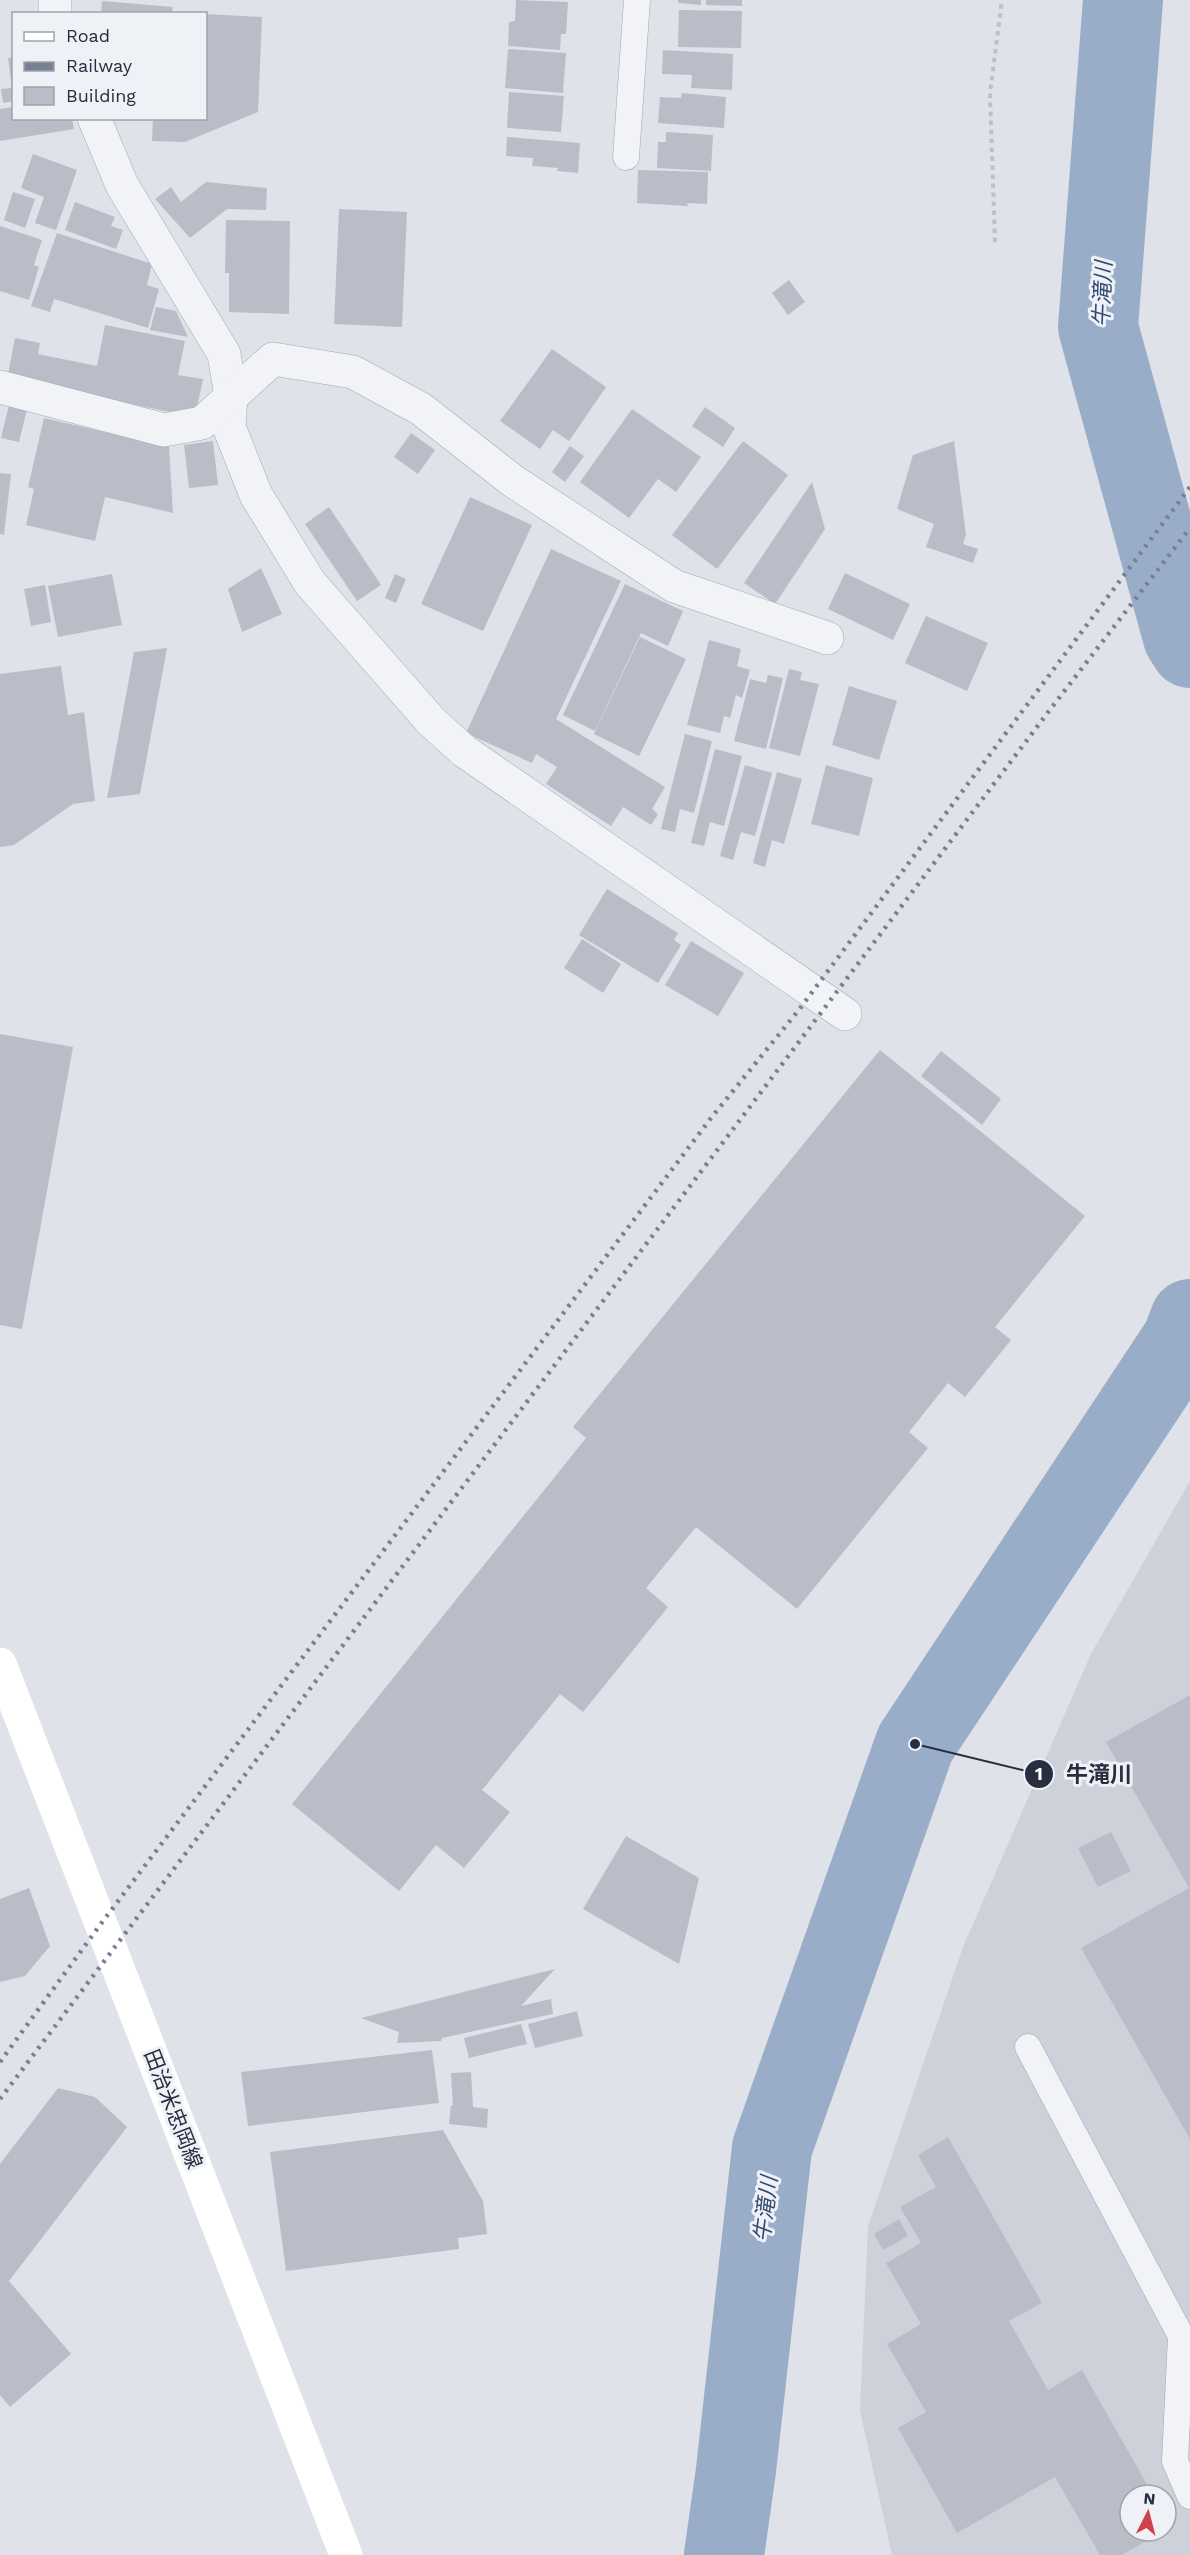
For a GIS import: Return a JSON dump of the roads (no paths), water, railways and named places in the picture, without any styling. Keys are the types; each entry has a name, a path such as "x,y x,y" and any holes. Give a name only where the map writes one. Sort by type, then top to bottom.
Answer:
{"main road":[{"name":"田治米忠岡線","path":"0,1664 346,2555"}],"street":[{"path":"95,120 122,185 224,354 231,396 229,427 256,495 310,583 431,721 464,751 845,1014"},
{"path":"0,387 164,430 202,423 273,359 353,372 421,409 513,481 674,586 827,638"}],"lane":[{"path":"626,157 637,0"},
{"path":"1028,2047 1181,2336 1175,2461 1190,2496"}],"waterway":[{"name":"牛滝川","path":"1123,0 1098,327 1183,637 1190,648"},
{"name":"牛滝川","path":"724,2555 736,2470 772,2148 915,1744 1182,1340 1190,1319"}],"railway":[{"path":"0,2062 100,1925 711,1118 798,1011 1190,487"},
{"path":"0,2099 1049,711 1190,528"}],"place":[{"name":"牛滝川","path":"915,1744"}]}
